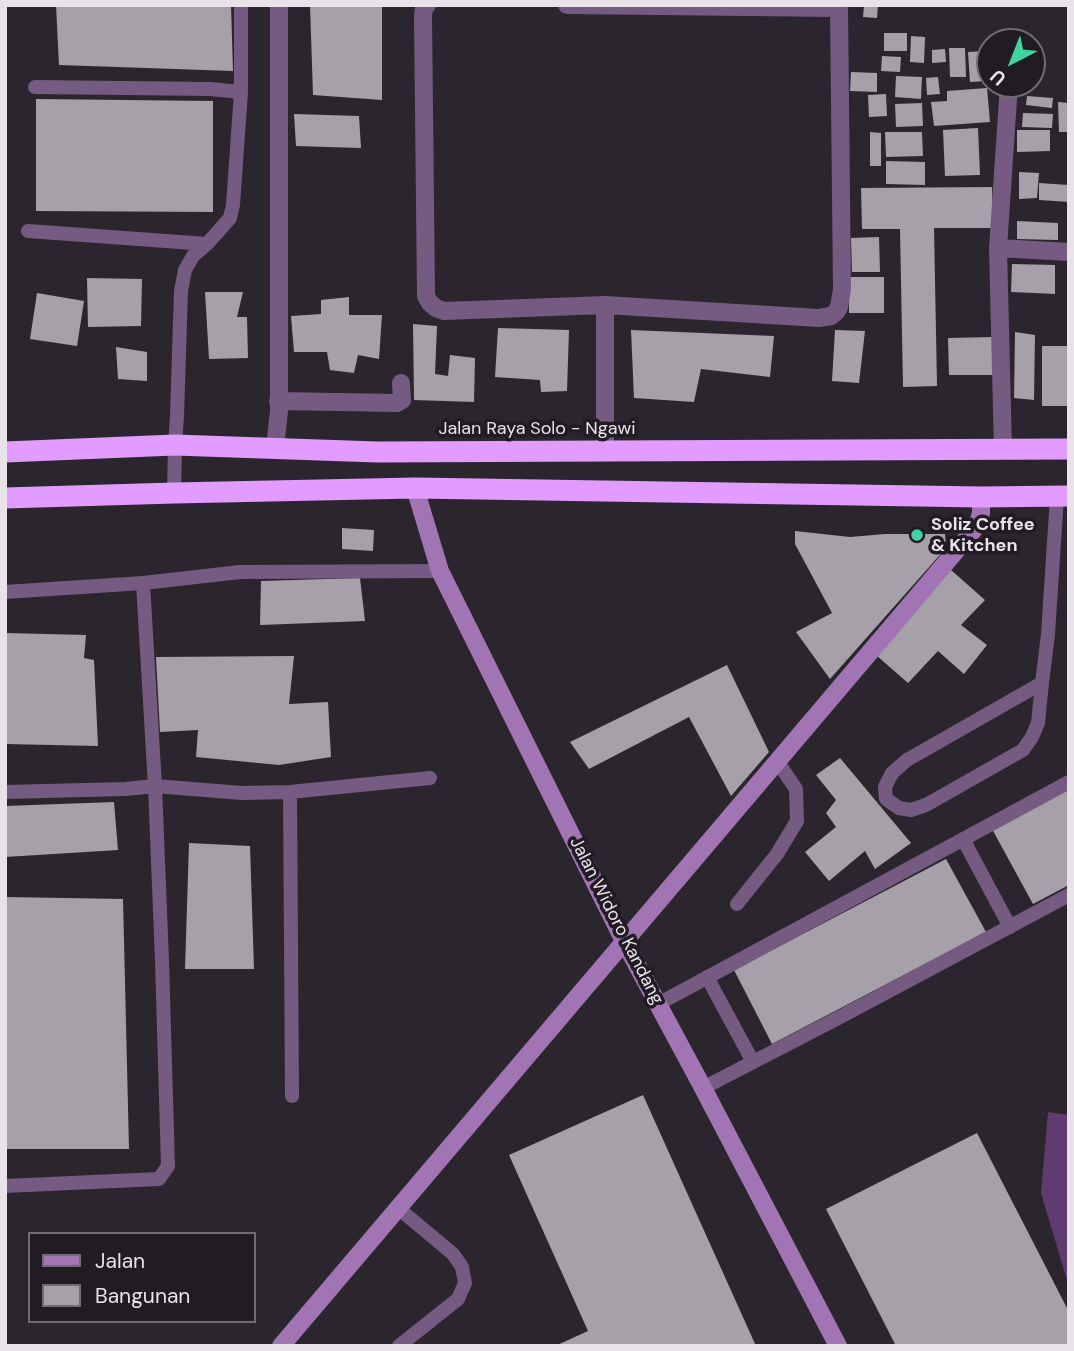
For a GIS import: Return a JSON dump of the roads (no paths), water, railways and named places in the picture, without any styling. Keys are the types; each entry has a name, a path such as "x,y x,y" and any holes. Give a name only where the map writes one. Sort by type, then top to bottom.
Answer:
{"highway":[{"name":"Jalan Raya Solo - Ngawi","path":"5,452 175,445 377,452 1069,449"},
{"path":"5,498 415,488 1063,497"}],"street":[{"path":"275,448 278,401 279,5"},
{"path":"427,5 423,16 426,296 430,303 444,311 605,305 819,318 831,316 836,312 842,289 839,8 567,5"},
{"path":"1003,450 999,248 1008,98"},
{"path":"999,248 1069,252"},
{"path":"605,305 605,451"},
{"path":"278,401 397,403 402,400 401,383"},
{"name":"Jalan Widoro Kandang","path":"415,488 440,571 624,941 838,1346"},
{"path":"281,1346 972,533 981,513 981,497"}],"lane":[{"path":"174,493 181,291 185,270 193,256 230,218 233,205 241,92 241,5"},
{"path":"36,87 210,89 241,92"},
{"path":"28,230 207,244"},
{"path":"1042,683 907,760 892,773 885,787 886,799 911,810 926,805 1023,750 1032,737 1038,723 1063,497"},
{"path":"5,592 143,583 240,572 440,571"},
{"path":"5,1186 159,1179 168,1166 155,786 143,583"},
{"path":"737,904 777,855 797,821 796,789 777,761"},
{"path":"5,792 155,786 242,793 290,792 430,778"},
{"path":"658,1004 1069,782"},
{"path":"290,792 292,1096"},
{"path":"963,839 1010,927"},
{"path":"703,1088 1069,895"},
{"path":"707,977 753,1062"},
{"path":"398,1208 453,1254 462,1267 465,1283 458,1298 399,1346"}],"place":[{"name":"Soliz Coffee & Kitchen","path":"917,535"}]}
